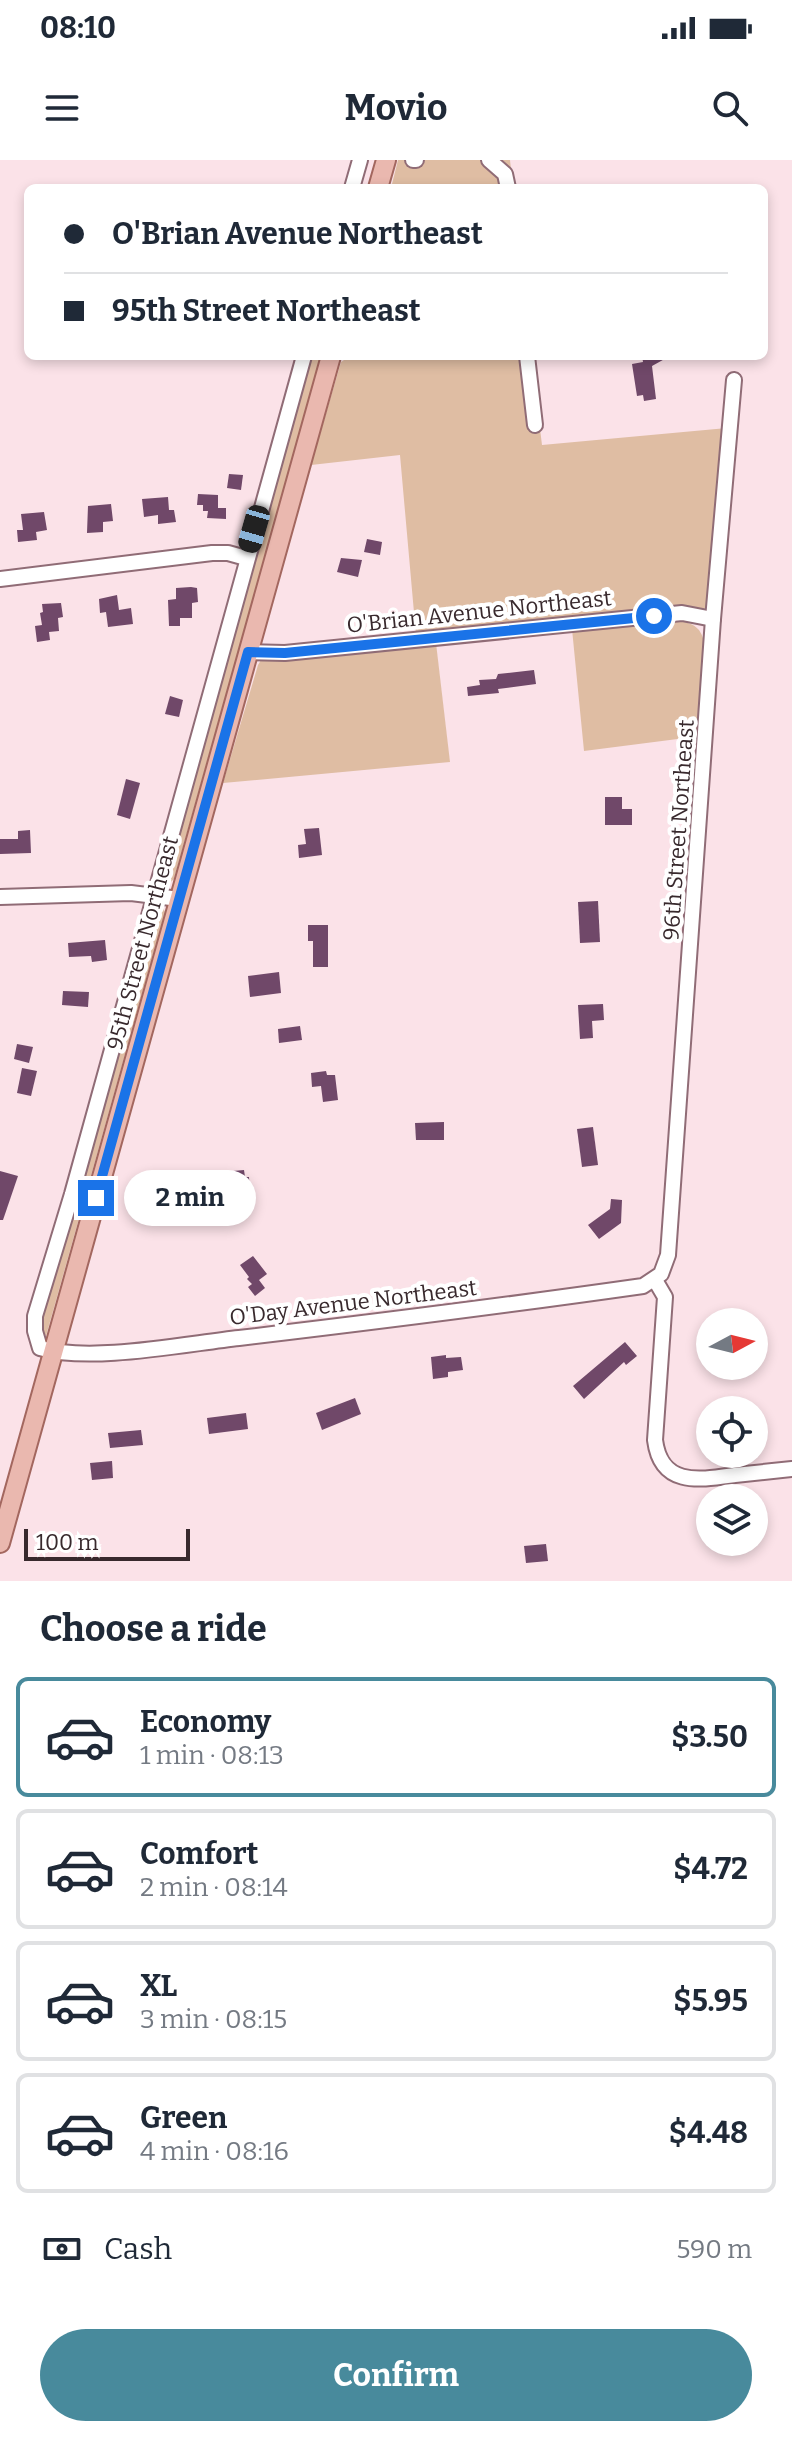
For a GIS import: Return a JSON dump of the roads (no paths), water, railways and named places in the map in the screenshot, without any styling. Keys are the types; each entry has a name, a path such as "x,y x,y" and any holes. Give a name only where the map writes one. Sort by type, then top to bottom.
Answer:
{"main road":[{"path":"379,184 386,160"},
{"name":"95th Street Northeast","path":"0,1543 330,360"}],"street":[{"path":"353,184 360,160"},
{"path":"489,160 505,174 507,184"},
{"path":"54,1352 40,1348 35,1316 72,1194 303,360"},
{"path":"527,360 535,425"},
{"name":"96th Street Northeast","path":"655,1280 665,1266 668,1255 713,619 734,380"},
{"path":"0,579 212,553 246,558"},
{"name":"O'Brian Avenue Northeast","path":"248,652 285,653 682,613 713,619"},
{"path":"0,897 131,893 179,899"},
{"path":"655,1280 665,1297 655,1440 661,1462 670,1471 690,1480 792,1469"},
{"name":"O'Day Avenue Northeast","path":"54,1352 79,1354 140,1350 366,1323 643,1286 655,1280"}]}
